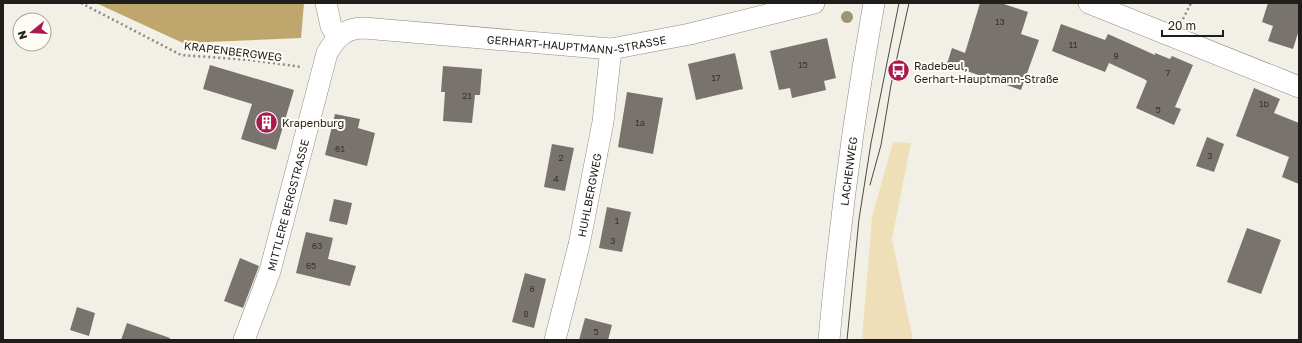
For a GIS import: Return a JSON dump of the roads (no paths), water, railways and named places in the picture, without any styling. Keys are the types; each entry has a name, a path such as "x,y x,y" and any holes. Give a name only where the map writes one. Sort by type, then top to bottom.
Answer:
{"street":[{"path":"326,3 331,26 338,37"},
{"name":"GERHART-HAUPTMANN-STRASSE","path":"338,37 356,28 364,28 611,49 690,34 814,3"},
{"name":"LACHENWEG","path":"830,340 841,220 874,3"},
{"path":"1089,3 1299,87"},
{"name":"MITTLERE BERGSTRASSE","path":"244,340 270,271 327,54 338,37"},
{"name":"HUHLBERGWEG","path":"556,340 579,245 603,122 611,49"}],"tram line":[{"path":"847,340 859,219 871,143 899,3"},
{"path":"870,185 881,145 891,85 909,3"}],"place":[{"name":"Radebeul, Gerhart-Hauptmann-Straße","path":"898,71"},
{"name":"Krapenburg","path":"266,122"}]}
